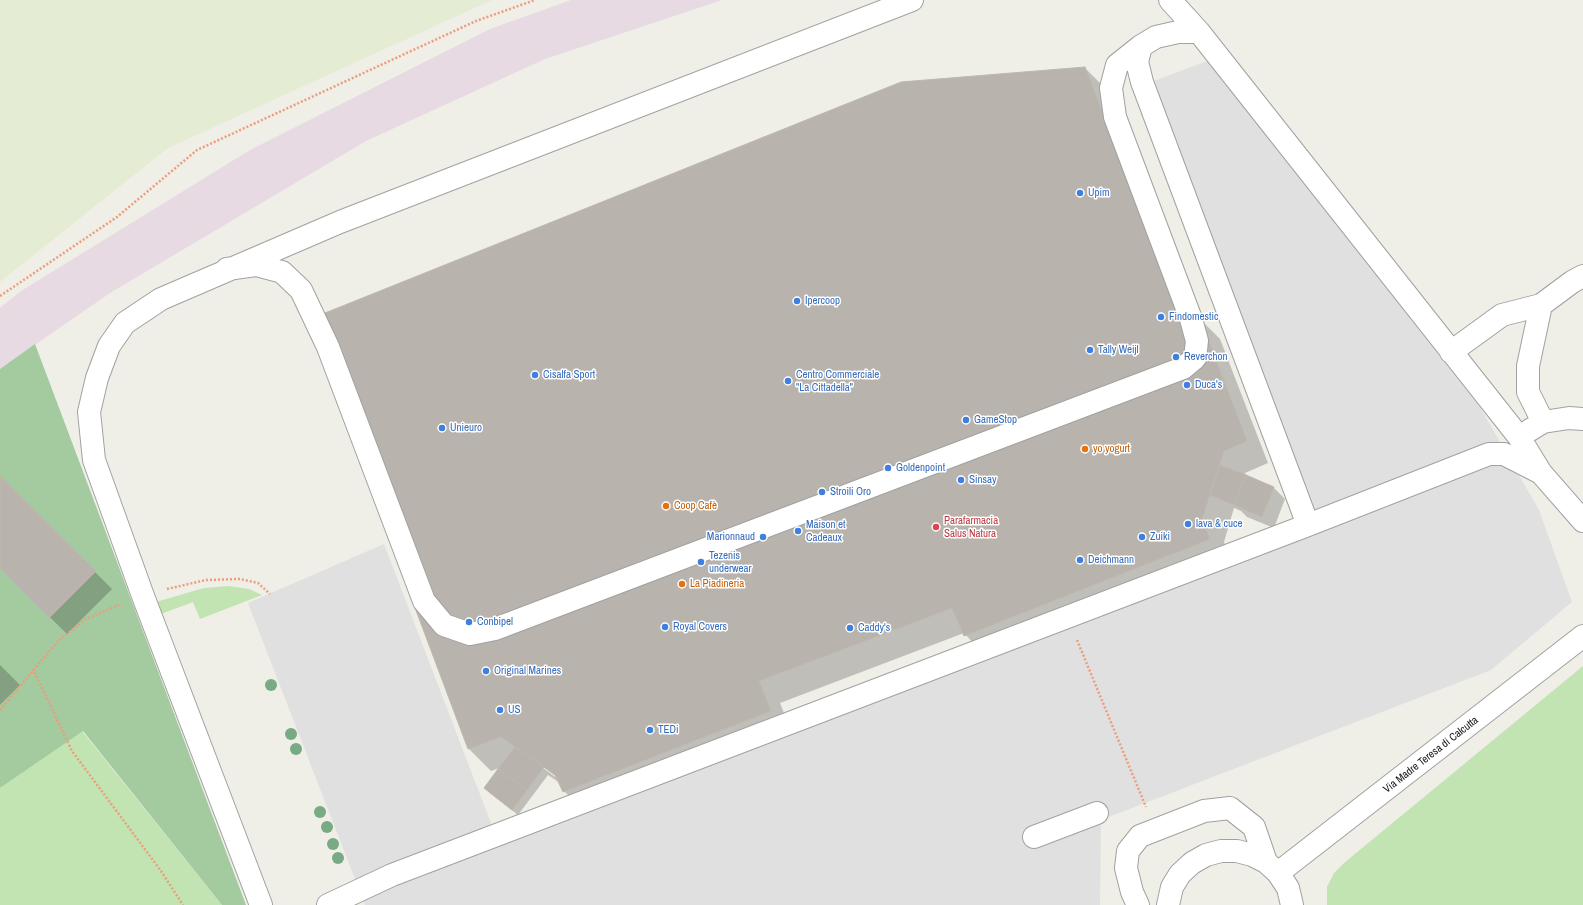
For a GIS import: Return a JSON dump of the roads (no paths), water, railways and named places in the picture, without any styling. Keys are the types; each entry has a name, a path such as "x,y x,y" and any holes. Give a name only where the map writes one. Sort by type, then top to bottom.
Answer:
{"street":[{"path":"261,905 143,596 94,460 89,412 97,378 109,346 125,323 161,298 340,222 912,0"},
{"path":"1170,0 1199,32 1519,437 1541,473 1583,521"},
{"path":"227,269 256,264 282,272 301,290 328,347 424,601 444,625 470,634 495,629 1183,368 1195,358 1197,341 1191,319 1115,118 1111,88 1117,65 1141,46 1156,37 1178,32 1199,32"},
{"path":"1141,46 1137,62 1142,82 1308,525"},
{"path":"1451,352 1502,315 1542,305 1572,282 1583,276"},
{"path":"1542,305 1528,366 1528,392 1543,422"},
{"path":"1519,437 1543,422 1569,418 1583,420"},
{"path":"328,905 398,873 1308,525 1489,454 1504,454 1541,473"},
{"name":"Via Madre Teresa di Calcutta","path":"1272,867 1583,636"},
{"path":"1138,905 1132,892 1126,868 1128,851 1140,836 1204,811 1230,808 1254,827 1272,867 1288,888 1292,905"},
{"path":"1034,836 1097,813"},
{"path":"1168,905 1172,888 1180,874 1192,863 1206,855 1221,851 1237,851 1252,855 1272,867"}],"place":[{"name":"Upim","path":"1080,193"},
{"name":"Ipercoop","path":"797,301"},
{"name":"Findomestic","path":"1161,317"},
{"name":"Tally Weijl","path":"1090,350"},
{"name":"Reverchon","path":"1176,357"},
{"name":"Cisalfa Sport","path":"535,375"},
{"name":"Centro Commerciale \"La Cittadella\"","path":"788,381"},
{"name":"Duca's","path":"1187,385"},
{"name":"GameStop","path":"966,420"},
{"name":"Unieuro","path":"442,428"},
{"name":"yo yogurt","path":"1085,449"},
{"name":"Goldenpoint","path":"888,468"},
{"name":"Sinsay","path":"961,480"},
{"name":"Stroili Oro","path":"822,492"},
{"name":"Coop Cafè","path":"666,506"},
{"name":"lava & cuce","path":"1188,524"},
{"name":"Parafarmacia Salus Natura","path":"936,527"},
{"name":"Maison et Cadeaux","path":"798,531"},
{"name":"Marionnaud","path":"763,537"},
{"name":"Zuiki","path":"1142,537"},
{"name":"Deichmann","path":"1080,560"},
{"name":"Tezenis underwear","path":"701,562"},
{"name":"La Piadineria","path":"682,584"},
{"name":"Conbipel","path":"469,622"},
{"name":"Royal Covers","path":"665,627"},
{"name":"Caddy's","path":"850,628"},
{"name":"Original Marines","path":"486,671"},
{"name":"US","path":"500,710"},
{"name":"TEDi","path":"650,730"}]}
